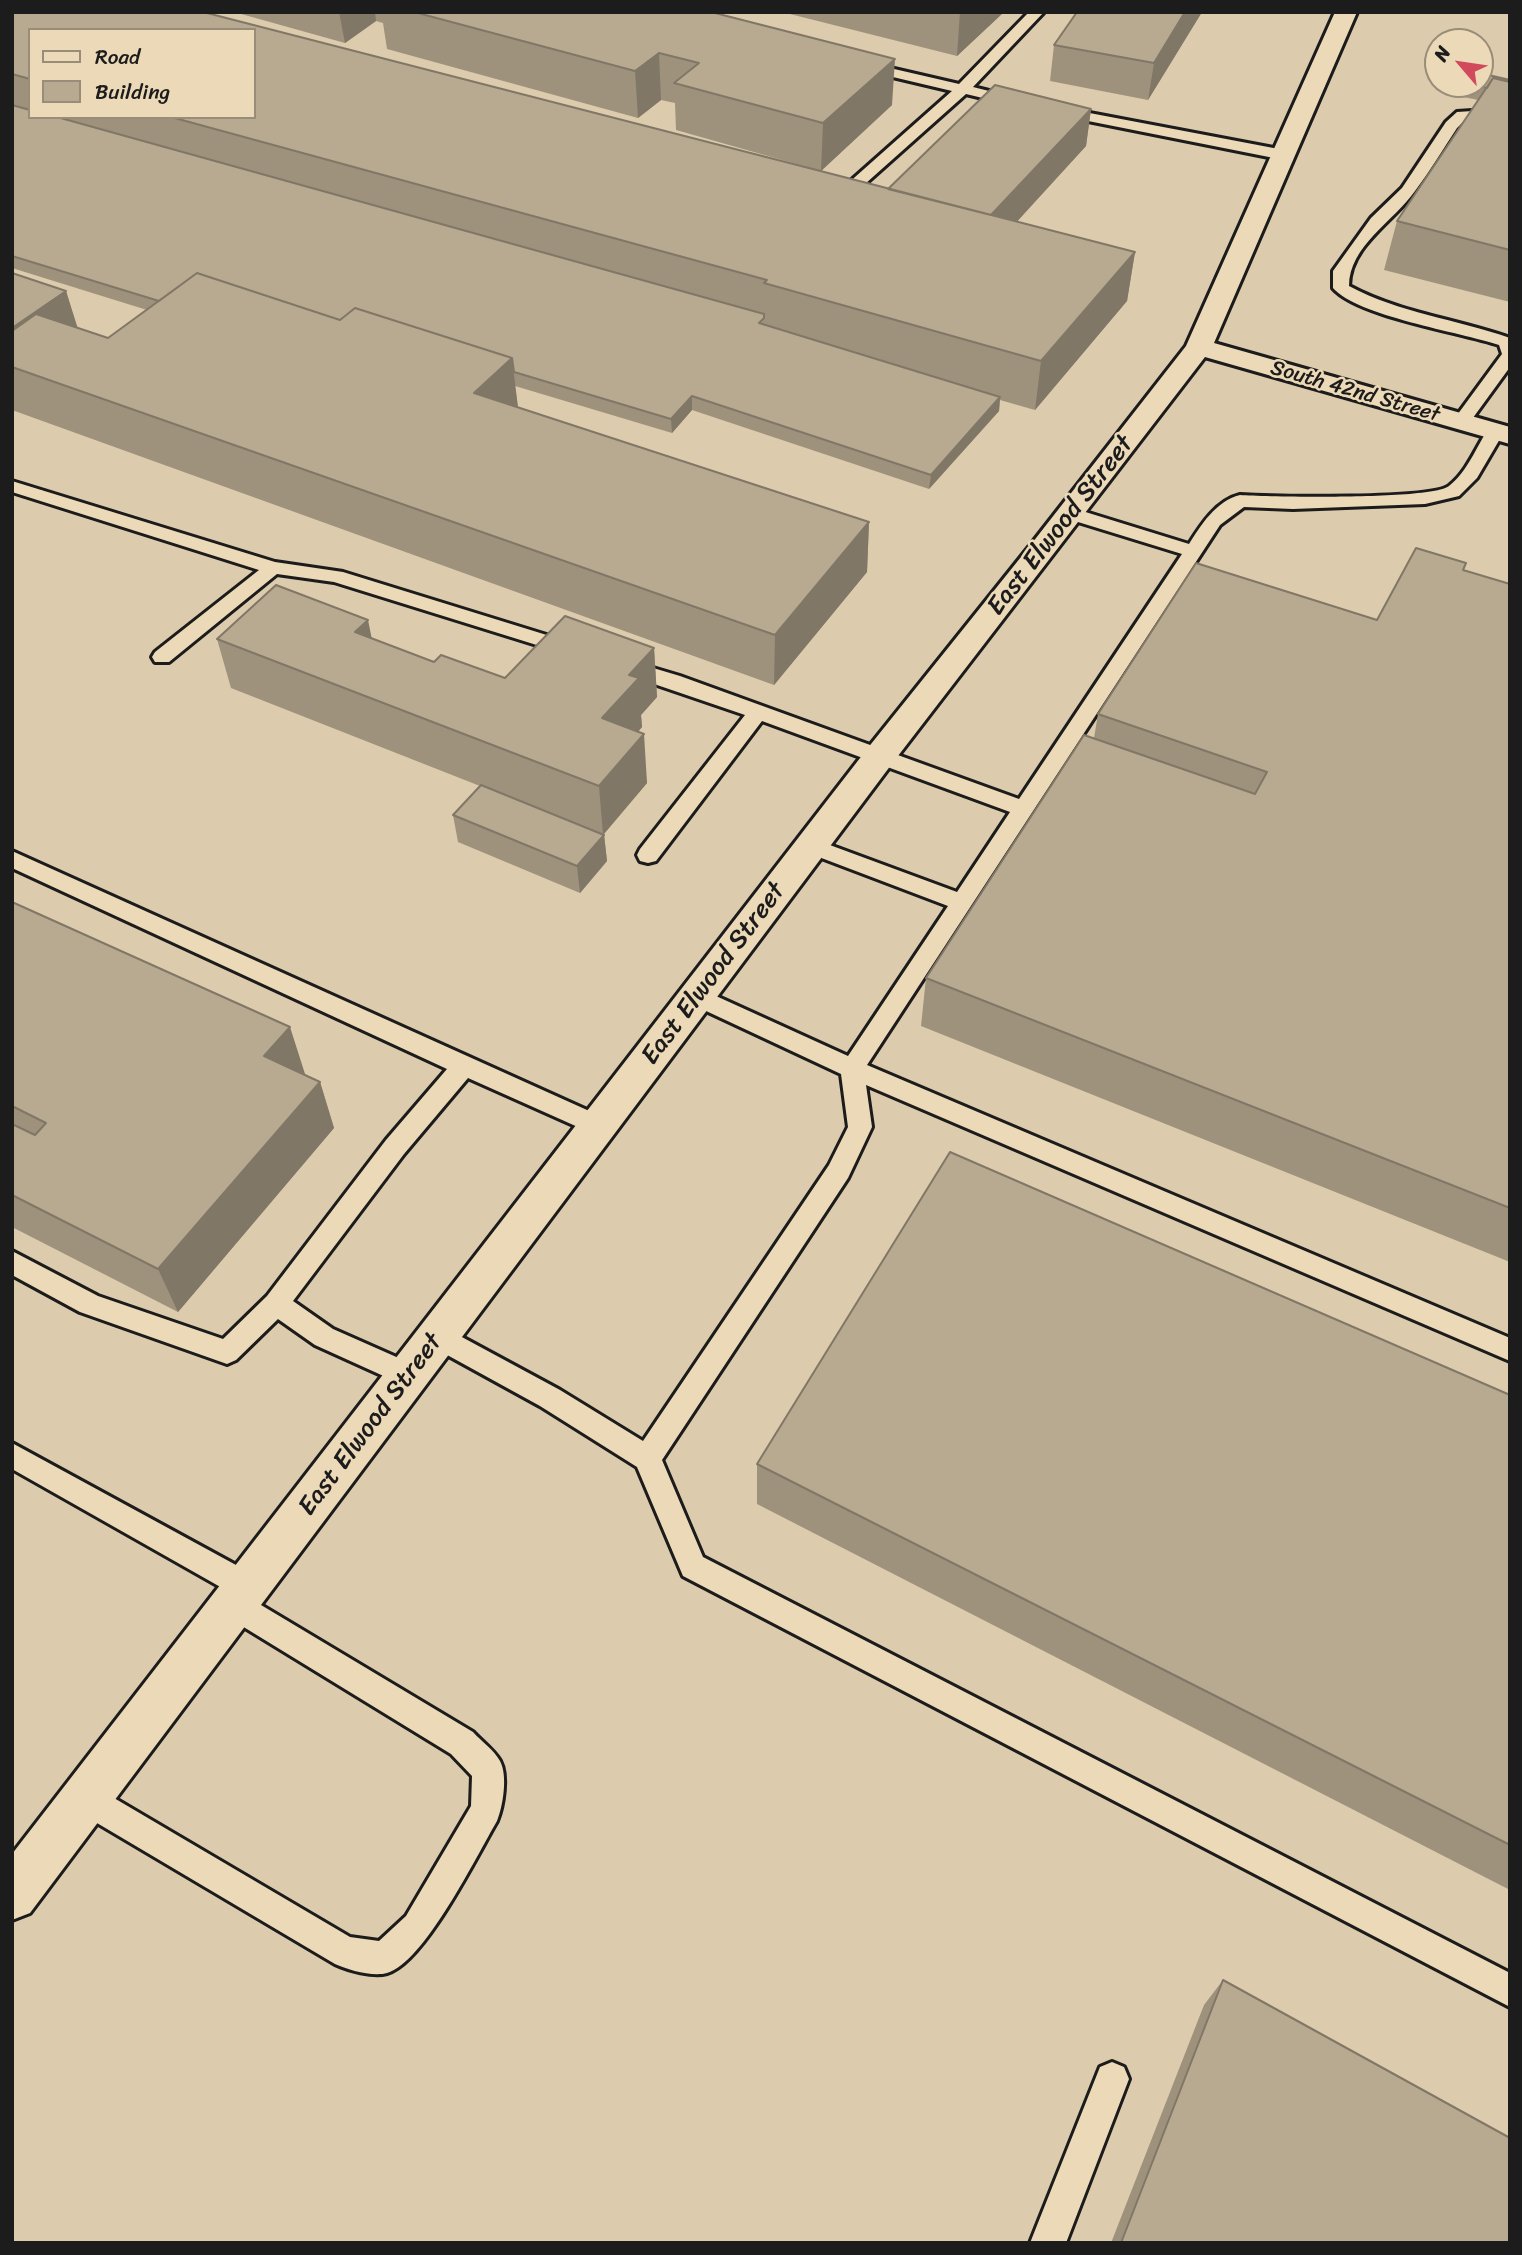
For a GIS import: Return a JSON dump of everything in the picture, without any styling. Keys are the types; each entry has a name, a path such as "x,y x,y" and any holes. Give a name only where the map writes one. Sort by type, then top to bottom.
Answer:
{"street":[{"name":"East Elwood Street","path":"12,1895 879,757 1072,514 1199,347 1346,12"},
{"name":"South 42nd Street","path":"1199,347 1502,434"}],"lane":[{"path":"817,202 842,197 962,90 1037,12"},
{"path":"854,63 1033,106 1284,155"},
{"path":"1461,422 1509,348 1482,333 1361,301 1341,288 1341,271 1377,221 1408,191 1451,125 1462,115 1488,114 1510,119"},
{"path":"647,1458 839,1171 860,1127 852,1069 1213,520 1240,501 1293,503 1426,498 1453,492 1471,474 1502,434"},
{"path":"12,486 273,568 336,576 602,659 758,712 1023,809"},
{"path":"1072,514 1193,551"},
{"path":"162,657 273,568"},
{"path":"648,855 758,712"},
{"path":"811,846 961,902"},
{"path":"12,859 598,1126"},
{"path":"697,997 852,1069 1510,1350"},
{"path":"12,1262 89,1304 227,1352 276,1304 395,1147 464,1066"},
{"path":"276,1304 324,1337 409,1375"},
{"path":"438,1337 551,1398 647,1458 693,1566 1510,1992"},
{"path":"12,1455 241,1596 462,1743 488,1770 486,1810 417,1927 385,1958 346,1952 86,1799"},
{"path":"1048,2243 1112,2079"}],"shaded area":[{"path":"12,12 1510,12 1510,2243 12,2243"}],"building":[{"path":"12,12 203,12 1135,252 1041,361 764,283 767,280 178,119 256,119 256,28 28,28 28,78 12,74"},
{"path":"414,12 711,12 895,59 823,123 674,83 699,63 659,53 635,71"},
{"path":"1077,12 1185,12 1154,63 1054,45"},
{"path":"1494,76 1510,80 1494,78"},
{"path":"1494,78 1510,82 1510,250 1397,221 1480,98 1494,98"},
{"path":"995,85 1091,109 991,215 888,189"},
{"path":"12,105 28,109 28,119 64,119 764,314 759,323 1000,397 931,475 692,396 671,419 514,372 512,358 355,308 340,320 197,273 159,301 12,256"},
{"path":"12,273 66,291 12,328"},
{"path":"197,273 340,320 355,308 512,358 474,393 869,522 775,635 12,367 12,331 36,314 108,338"},
{"path":"1416,548 1466,563 1463,570 1510,584 1510,1208 926,978 1084,735 1255,794 1267,772 1098,714 1196,563 1377,620"},
{"path":"276,585 368,620 355,632 434,662 441,655 505,678 565,616 654,648 629,675 639,678 602,718 644,734 599,786 217,639"},
{"path":"481,785 604,835 577,866 453,815"},
{"path":"12,902 290,1027 264,1056 320,1082 158,1269 12,1195 12,1124 35,1135 46,1123 12,1106"},
{"path":"950,1152 1510,1395 1510,1845 757,1464"},
{"path":"1223,1980 1510,2138 1510,2243 1121,2243"}]}
